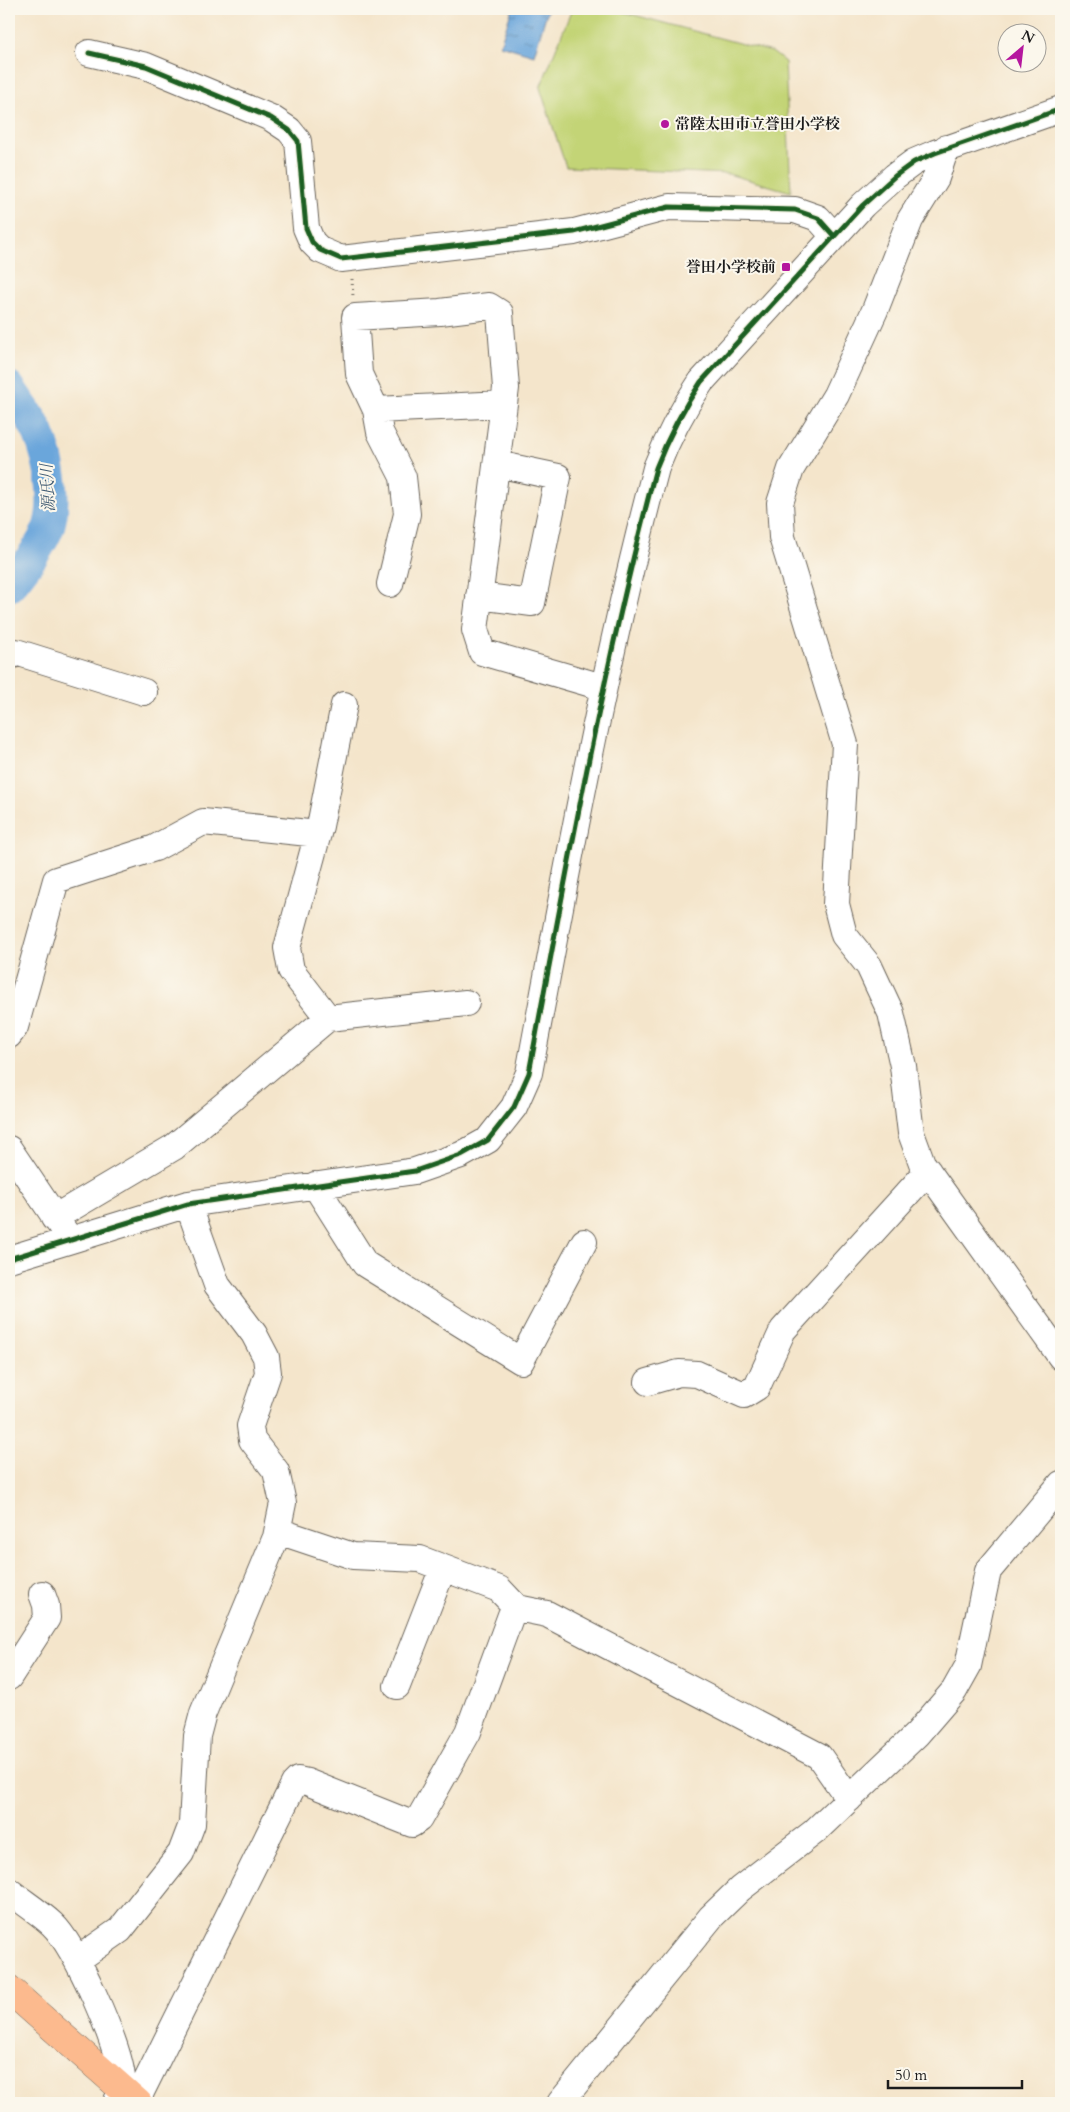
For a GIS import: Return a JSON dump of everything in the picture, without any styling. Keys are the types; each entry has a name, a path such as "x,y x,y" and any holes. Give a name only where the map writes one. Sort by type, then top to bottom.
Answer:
{"main road":[{"path":"9,1989 128,2099"}],"street":[{"path":"88,53 146,66 263,115 289,130 298,142 306,228 312,242 320,250 341,259 574,232 669,207 795,210 818,218 834,236"},
{"path":"9,1259 188,1204 415,1170 461,1155 488,1140 514,1106 529,1073 572,834 602,687 653,477 668,438 701,382 863,205 895,176 914,162 946,148 1061,109"},
{"path":"946,148 936,178 910,220 875,310 836,395 791,469 780,503 782,537 798,583 845,744 836,904 844,935 869,966 891,1013 903,1066 911,1133 922,1163 1061,1357"},
{"path":"390,584 407,514 403,477 380,432 376,410 359,374 355,317 440,312 488,306 500,313 506,388 475,630 482,652 602,687"},
{"path":"376,410 504,404"},
{"path":"479,596 532,603 558,477 497,464"},
{"path":"9,657 16,652 144,692"},
{"path":"328,1018 291,970 287,948 318,834 344,705"},
{"path":"9,1035 15,1027 56,880 156,848 203,822 318,834"},
{"path":"54,1218 174,1147 328,1018 466,1004"},
{"path":"9,1148 61,1228 73,1239"},
{"path":"648,1382 679,1373 688,1373 697,1374 744,1395 757,1387 783,1330 928,1171"},
{"path":"315,1185 365,1264 521,1361 584,1242"},
{"path":"77,1960 120,1930 181,1854 192,1824 196,1736 202,1713 278,1531 283,1502 276,1471 252,1440 250,1426 268,1373 266,1357 254,1334 217,1285 188,1204"},
{"path":"560,2103 711,1917 740,1889 814,1832 917,1734 954,1692 968,1666 988,1571 1061,1484"},
{"path":"278,1531 353,1556 420,1559 499,1589 518,1608 547,1614 820,1756 849,1799"},
{"path":"397,1686 443,1568"},
{"path":"9,1677 47,1618 46,1605 42,1594"},
{"path":"128,2099 294,1784 298,1780 412,1824 419,1819 468,1732 511,1615 518,1608"},
{"path":"9,1891 52,1924 72,1950 108,2032 128,2099"}],"path":[{"path":"350,258 355,317"}],"green space":[{"path":"572,9 612,9 772,52 785,62 791,192 728,174 566,167 540,88"}],"water":[{"path":"512,9 548,9 534,55 500,45"}],"waterway":[{"name":"源氏川","path":"9,387 33,422 38,433 47,458 52,487 52,514 46,533 32,557 9,586"}],"cycle path":[{"path":"89,53 146,66 271,118 289,130 298,141 306,228 312,242 320,250 341,259 574,232 669,207 795,210 818,218 834,236"},
{"path":"9,1259 188,1204 415,1171 461,1155 488,1140 514,1107 529,1073 587,769 619,618 656,468 682,413 701,382 863,205 895,176 914,162 935,153 1061,109"}],"place":[{"name":"常陸太田市立誉田小学校","path":"665,124"},
{"name":"誉田小学校前","path":"786,267"}]}
